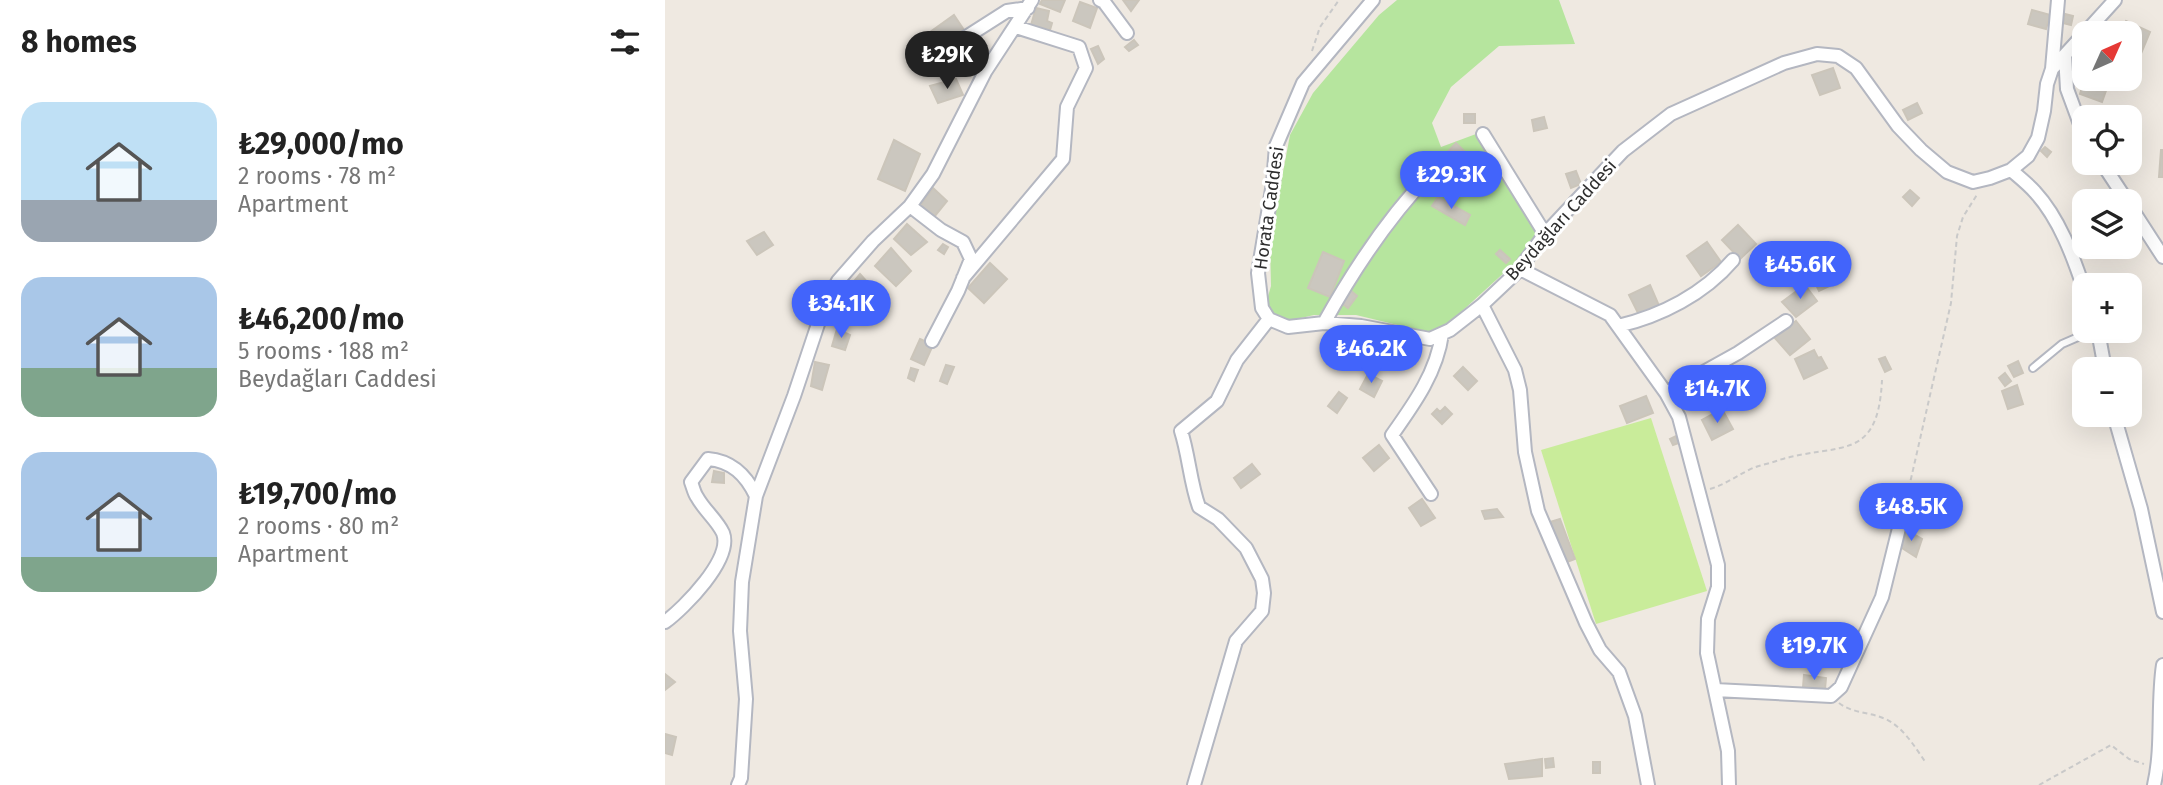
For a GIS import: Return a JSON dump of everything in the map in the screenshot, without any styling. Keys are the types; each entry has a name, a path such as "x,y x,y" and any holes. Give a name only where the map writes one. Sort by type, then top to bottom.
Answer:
{"street":[{"path":"1100,0 1127,33"},
{"name":"Horata Caddesi","path":"1269,319 1262,308 1258,273 1273,183 1276,146 1303,83 1373,0"},
{"path":"1981,180 2011,170 2028,156 2038,138 2052,69 2058,0"},
{"path":"2096,21 2115,0"},
{"path":"738,785 741,778 746,699 740,631 742,582 757,496 822,312 838,281 873,241 910,206 933,174 985,72 1030,4"},
{"path":"926,62 1007,11 1030,4"},
{"path":"963,278 1063,159 1067,107 1086,68 1079,47 1016,26"},
{"path":"2052,69 2072,48"},
{"name":"Beydağları Caddesi","path":"1442,334 1482,305 1520,269 1545,234 1623,151 1671,114 1783,62 1817,54 1838,56 1856,68 1898,126 1921,150 1947,172 1973,182 1981,180"},
{"path":"2065,55 2067,89 2073,105"},
{"path":"1482,134 1545,234"},
{"path":"2011,170 2035,192 2048,209 2078,273"},
{"path":"1324,323 1344,287 1404,201 1432,172"},
{"path":"910,206 940,230 964,242 971,259 932,341"},
{"path":"2142,225 2163,257"},
{"path":"1618,326 1640,321 1674,307 1733,260"},
{"path":"1520,269 1610,315 1666,393 1679,417 1718,565 1718,587 1707,619 1707,653 1728,751 1729,785"},
{"path":"1482,305 1515,370 1520,390 1525,452 1538,511 1586,623 1600,650 1619,673 1635,716 1648,785"},
{"path":"1194,785 1236,640 1262,611 1264,593 1262,579 1246,548 1218,519 1199,507 1191,485 1187,451 1181,431 1217,401 1237,360 1269,319 1287,327 1324,323 1361,326 1430,339 1442,334 1440,350 1422,391 1392,435 1431,494"},
{"path":"1666,393 1738,353 1786,321"},
{"path":"2117,427 2141,509 2163,610"},
{"path":"665,622 693,595 718,564 722,551 724,535 697,497 691,482 694,475 708,460 721,460 733,465 757,496"},
{"path":"1715,690 1831,696 1840,687 1882,597 1902,516"},
{"path":"2154,785 2158,768 2160,683 2163,665"}],"lane":[{"path":"2033,368 2062,344 2072,340"}],"path":[{"path":"1309,60 1320,27 1339,0"},
{"path":"1902,516 1951,303 1957,236 1963,217 1977,195 1981,180"},
{"path":"1700,492 1728,483 1764,465 1858,443 1876,422 1882,380"},
{"path":"1831,696 1848,710 1883,718 1893,724 1907,737 1926,763"},
{"path":"2039,785 2111,745 2129,760 2158,768"}],"green space":[{"path":"1397,0 1559,0 1575,44 1499,46 1451,87 1432,123 1441,147 1476,134 1537,232 1518,260 1449,323 1427,332 1356,315 1314,315 1288,321 1277,317 1270,310 1267,300 1271,286 1270,241 1290,135 1313,93 1379,15"},
{"path":"1651,418 1707,591 1596,624 1541,450"}],"building":[{"path":"1042,0 1065,0 1060,12 1040,4"},
{"path":"1123,0 1139,0 1131,11"},
{"path":"1080,2 1097,8 1090,28 1073,21"},
{"path":"1036,8 1049,11 1047,21 1052,23 1050,30 1031,25"},
{"path":"2032,10 2050,15 2046,29 2028,24"},
{"path":"2065,14 2073,16 2071,25 2063,23"},
{"path":"954,15 966,33 925,63 912,45"},
{"path":"2142,28 2150,32 2142,51"},
{"path":"1134,40 1138,45 1129,51 1125,47"},
{"path":"1098,46 1104,59 1098,64 1091,49"},
{"path":"1833,68 1840,88 1820,95 1812,75"},
{"path":"956,79 963,95 938,103 930,86"},
{"path":"2081,91 2106,91 2102,102 2080,94"},
{"path":"1917,103 1922,113 1908,120 1903,110"},
{"path":"1464,114 1475,114 1475,123 1464,123"},
{"path":"1544,117 1547,128 1534,131 1532,120"},
{"path":"894,140 920,154 905,191 878,179"},
{"path":"1456,143 1466,153 1452,167 1442,158"},
{"path":"2045,147 2051,152 2047,157 2041,151"},
{"path":"2161,150 2163,177 2159,177"},
{"path":"1576,171 1581,184 1571,188 1566,174"},
{"path":"933,188 947,201 934,217 920,206"},
{"path":"1910,190 1919,198 1912,206 1903,197"},
{"path":"1438,197 1470,215 1465,225 1432,206"},
{"path":"907,224 927,242 911,255 894,239"},
{"path":"1738,225 1756,244 1740,259 1722,240"},
{"path":"764,232 773,245 757,255 747,241"},
{"path":"1707,242 1721,262 1701,276 1687,256"},
{"path":"943,244 948,247 944,254 938,250"},
{"path":"891,248 911,271 896,286 875,266"},
{"path":"1500,250 1510,259 1506,263 1496,254"},
{"path":"1323,252 1344,261 1330,297 1308,288"},
{"path":"990,263 1007,279 984,303 968,288"},
{"path":"1827,264 1831,272 1837,269 1842,280 1819,291 1810,272"},
{"path":"860,274 877,293 862,307 845,292"},
{"path":"1650,285 1660,308 1640,317 1629,295"},
{"path":"1805,285 1817,301 1796,317 1782,302"},
{"path":"1350,290 1357,296 1348,308 1340,302"},
{"path":"867,304 876,312 873,318 863,308"},
{"path":"832,308 849,317 845,325 827,318"},
{"path":"1796,321 1810,339 1790,355 1775,338"},
{"path":"837,329 850,335 845,350 832,346"},
{"path":"1332,333 1351,334 1349,358 1331,357"},
{"path":"920,339 933,345 924,365 911,359"},
{"path":"1814,350 1827,368 1804,379 1795,359"},
{"path":"1885,357 1891,369 1885,372 1879,359"},
{"path":"2018,361 2023,373 2014,377 2008,366"},
{"path":"815,362 829,365 822,390 811,386"},
{"path":"946,365 954,367 947,384 940,381"},
{"path":"1463,367 1477,381 1468,390 1454,376"},
{"path":"911,368 918,370 914,381 908,378"},
{"path":"2005,373 2011,381 2005,386 1999,378"},
{"path":"1368,374 1382,381 1374,397 1360,389"},
{"path":"2017,385 2023,404 2008,409 2002,391"},
{"path":"1339,392 1347,398 1337,413 1328,406"},
{"path":"1646,396 1653,413 1627,423 1620,406"},
{"path":"1445,407 1452,414 1442,424 1432,414"},
{"path":"1722,409 1733,429 1712,440 1702,420"},
{"path":"1676,436 1679,443 1673,445 1670,439"},
{"path":"1379,445 1389,458 1374,471 1363,458"},
{"path":"1252,464 1260,474 1241,488 1234,478"},
{"path":"714,471 724,473 724,483 712,482"},
{"path":"1422,499 1435,518 1421,526 1409,508"},
{"path":"1497,509 1503,517 1485,519 1482,511"},
{"path":"1560,519 1575,559 1562,564 1547,523"},
{"path":"1905,529 1922,539 1916,557 1899,546"},
{"path":"665,674 675,682 665,690"},
{"path":"1804,675 1826,678 1825,689 1803,687"},
{"path":"665,734 676,737 672,755 665,753"},
{"path":"1553,758 1554,767 1546,768 1545,759"},
{"path":"1542,759 1542,776 1509,779 1505,764"},
{"path":"1593,762 1600,762 1600,773 1593,773"}]}
